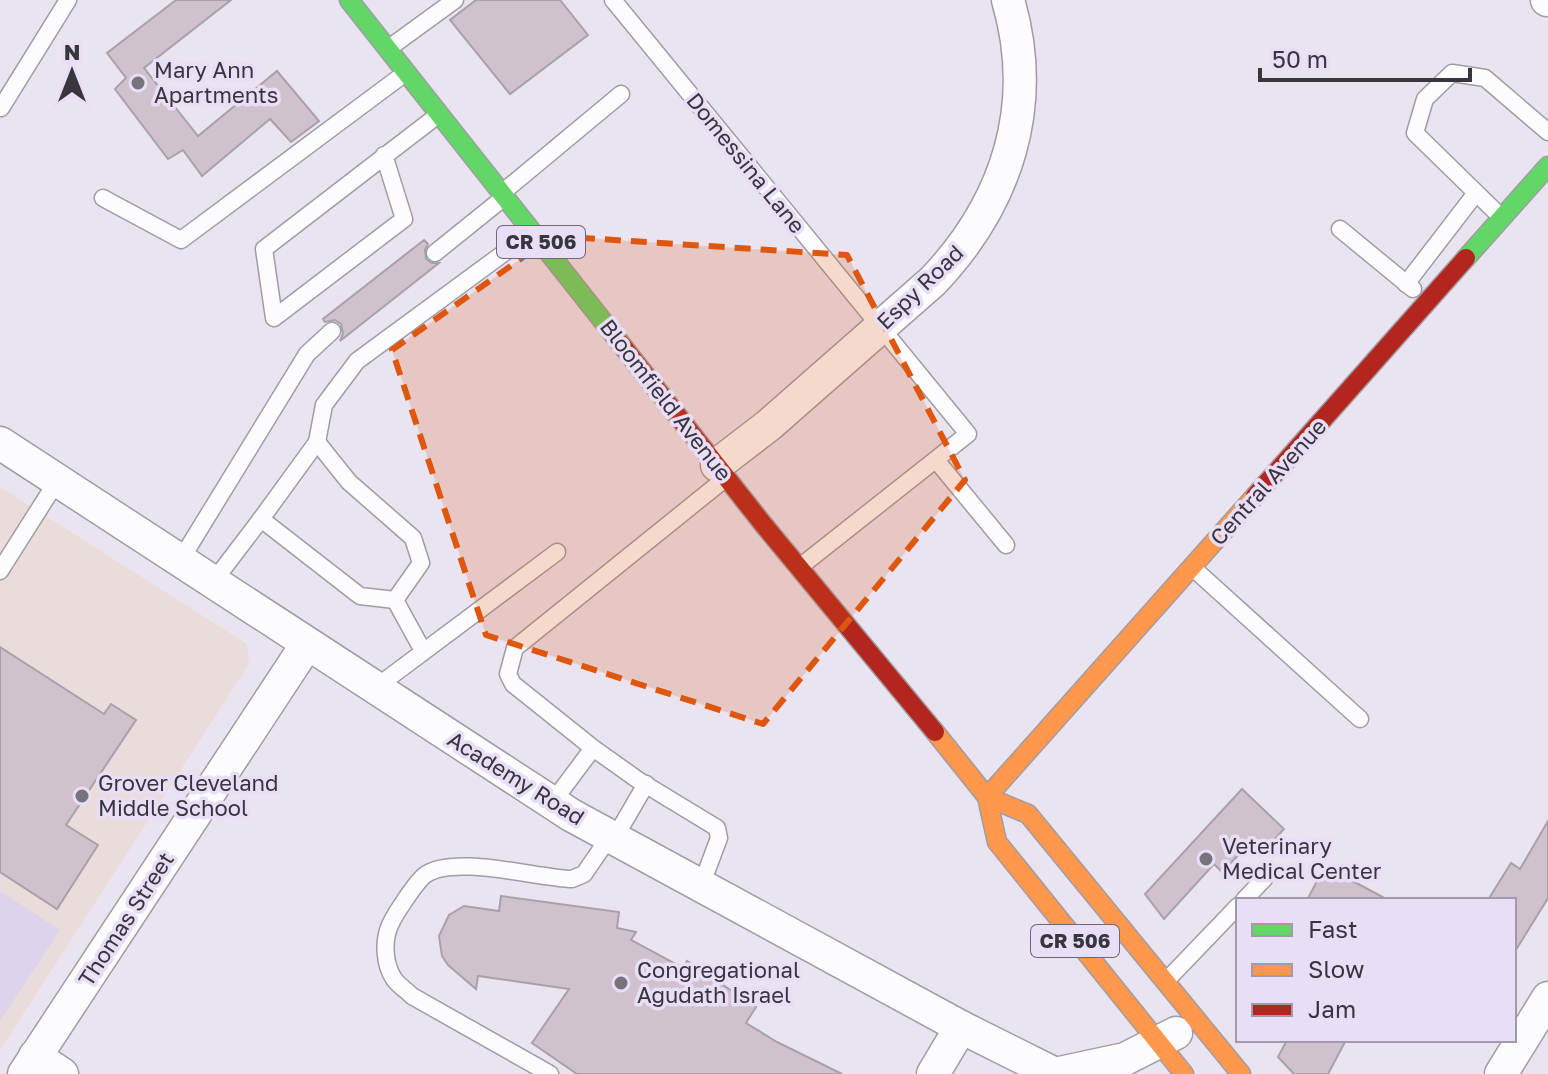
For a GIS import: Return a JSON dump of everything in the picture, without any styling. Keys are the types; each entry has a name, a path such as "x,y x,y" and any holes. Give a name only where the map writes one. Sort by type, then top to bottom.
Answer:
{"main road":[{"name":"Bloomfield Avenue","path":"349,0 722,471 987,797 997,842 1184,1074"},
{"name":"Central Avenue","path":"987,797 1548,166"},
{"name":"Bloomfield Avenue","path":"987,797 1028,814 1241,1074"}],"street":[{"name":"Espy Road","path":"722,471 769,425 933,281 953,260 986,213 1008,159 1019,103 1018,45 1008,0"},
{"name":"Academy Road","path":"0,443 552,803 961,1027 1055,1074 1125,1059 1197,1022"},
{"name":"Thomas Street","path":"30,1065 307,644"},
{"path":"1511,1071 1548,998"},
{"path":"933,1074 961,1027"},
{"path":"30,1065 62,1074"}],"lane":[{"path":"1,108 68,0"},
{"path":"388,49 455,0"},
{"name":"Domessina Lane","path":"613,0 968,434 936,460"},
{"path":"103,198 181,240 406,73"},
{"path":"1502,218 1415,133 1425,99 1452,73 1485,78 1548,132"},
{"path":"435,253 621,94"},
{"path":"384,155 404,219 274,318 264,249 384,155 439,114"},
{"path":"1406,284 1476,193"},
{"path":"1340,229 1428,302"},
{"path":"213,582 317,442 324,405 357,361 533,232"},
{"path":"180,561 307,354 332,331"},
{"path":"317,442 349,482 413,538 421,563 395,600"},
{"path":"800,567 936,460 1006,545"},
{"path":"701,886 719,838 717,828 593,748 513,684 508,674 515,648 722,471"},
{"path":"0,571 57,481"},
{"path":"261,519 360,596 395,600"},
{"path":"375,688 557,552"},
{"path":"1192,567 1360,719"},
{"path":"395,600 423,651"},
{"path":"552,803 593,748"},
{"path":"550,1074 412,996 394,979 388,965 385,938 390,924 424,875 440,868 478,867 572,879 584,874 612,838 646,784"},
{"path":"1246,898 1264,879"},
{"path":"1165,983 1236,908"}],"highlighted area":[{"path":"553,236 847,255 965,480 763,724 486,635 392,350"}],"shaded area":[{"name":"Grover Cleveland Middle School","path":"0,487 247,644 249,664 0,1050"},
{"path":"0,891 60,930 0,1021"}],"building":[{"name":"Mary Ann Apartments","path":"176,0 231,0 144,68 198,136 277,71 319,121 291,142 270,119 202,176 183,150 168,159 115,89 126,78 107,53"},
{"path":"476,0 560,0 588,35 510,94 450,20"},
{"path":"424,240 428,244 426,259 439,263 340,341 343,334 341,324 323,319"},
{"name":"Grover Cleveland Middle School","path":"0,647 104,714 111,704 136,720 66,825 98,845 57,909 0,872"},
{"name":"Veterinary Medical Center","path":"1242,789 1284,829 1261,854 1250,843 1222,872 1214,864 1164,919 1145,894"},
{"path":"1548,821 1548,898 1516,950 1516,898 1489,898 1511,863 1520,869"},
{"path":"1325,866 1384,898 1308,898"},
{"name":"Congregational Agudath Israel","path":"501,896 619,912 617,928 636,932 631,940 683,968 687,961 756,1007 746,1023 842,1074 577,1074 532,1043 569,989 478,976 476,989 442,956 439,936 449,915 464,906 499,911"},
{"path":"1286,1042 1345,1042 1328,1074 1294,1074 1278,1057"}],"traffic: fast":[{"path":"349,0 621,344"},
{"path":"1466,258 1548,166"}],"traffic: slow":[{"path":"987,797 1255,496"},
{"path":"935,732 987,797 997,842 1184,1074"},
{"path":"987,797 1028,814 1241,1074"}],"traffic: jam":[{"path":"1255,496 1466,258"},
{"path":"621,344 763,524 935,732"}],"place":[{"name":"Mary Ann Apartments","path":"138,83"},
{"name":"Grover Cleveland Middle School","path":"82,796"},
{"name":"Veterinary Medical Center","path":"1206,859"},
{"name":"Congregational Agudath Israel","path":"621,983"}]}
